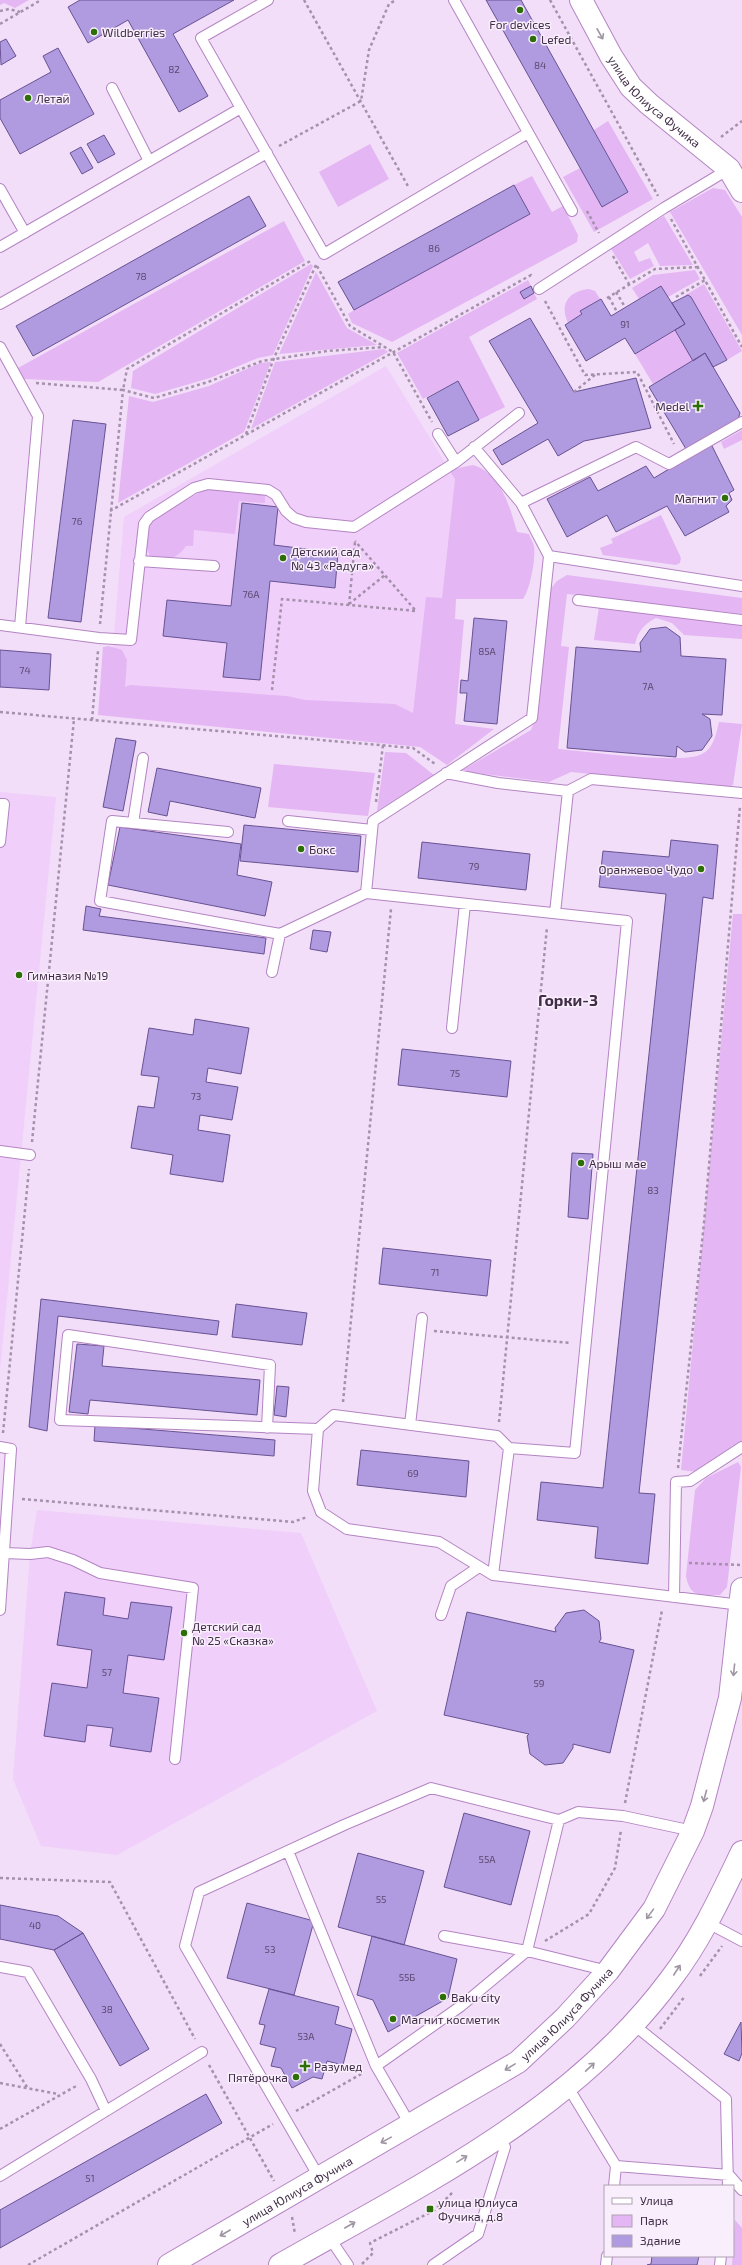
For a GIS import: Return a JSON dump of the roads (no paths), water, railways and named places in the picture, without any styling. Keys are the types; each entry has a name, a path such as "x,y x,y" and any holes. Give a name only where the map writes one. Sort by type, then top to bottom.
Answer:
{"main road":[{"name":"улица Юлиуса Фучика","path":"581,0 611,56 631,87 649,104 729,169 742,191"},
{"name":"улица Юлиуса Фучика","path":"169,2265 284,2199 319,2177 411,2126 518,2062 565,2018 608,1971 654,1909 693,1831 702,1806 730,1698 742,1600"},
{"path":"280,2265 498,2137 568,2087 634,2025 671,1979 708,1923 742,1852"}],"lane":[{"path":"268,0 201,38 324,254 416,201 528,133"},
{"path":"454,0 572,211"},
{"path":"112,88 149,161"},
{"path":"0,247 241,108"},
{"path":"0,304 267,153"},
{"path":"539,289 664,208 729,169"},
{"path":"0,189 25,233"},
{"path":"0,347 38,416 20,627"},
{"path":"0,625 99,638 131,640 143,528 149,517 194,488 208,484 273,491 286,511 294,518 306,522 354,527 456,462 519,412"},
{"path":"521,503 636,446 669,464 742,422"},
{"path":"438,434 456,462"},
{"path":"288,821 373,825 446,773 532,718 549,556 521,503 474,447"},
{"path":"549,556 742,586"},
{"path":"139,561 214,566"},
{"path":"578,600 742,620"},
{"path":"133,823 143,758"},
{"path":"446,773 498,783 568,791 591,779 742,793"},
{"path":"551,913 568,791"},
{"path":"0,804 4,804 0,842"},
{"path":"228,832 112,821 100,901 280,934 366,893 627,921 575,1453 509,1448 497,1436 334,1415 318,1429 267,1428 60,1420 68,1335 270,1365 267,1428"},
{"path":"366,893 373,825"},
{"path":"452,1028 465,904"},
{"path":"272,972 280,934"},
{"path":"0,1151 30,1155"},
{"path":"410,1425 422,1318"},
{"path":"318,1429 313,1491 321,1512 347,1529 439,1542 493,1575 669,1597 742,1600"},
{"path":"0,1610 11,1449 1,1447"},
{"path":"669,1597 675,1562 676,1482 690,1481 742,1447"},
{"path":"493,1575 509,1448"},
{"path":"4,1553 30,1554 48,1552 73,1560 100,1573 193,1588 174,1759"},
{"path":"441,1616 451,1586 479,1566"},
{"path":"319,2177 286,2117 185,1946 199,1892 431,1788 559,1820 578,1812 622,1816 693,1831"},
{"path":"376,2066 461,2006 527,1951 559,1820"},
{"path":"288,1851 376,2066 411,2126"},
{"path":"708,1923 742,1941"},
{"path":"444,1936 527,1951 608,1971"},
{"path":"0,1967 28,1972 91,2079 106,2111"},
{"path":"634,2025 726,2099 728,2185"},
{"path":"0,2176 202,2052"},
{"path":"568,2087 616,2166 614,2185"},
{"path":"433,2265 478,2234 505,2147 498,2137"},
{"path":"616,2166 729,2175 742,2190"},
{"path":"329,2237 348,2265"}],"place":[{"name":"For devices","path":"520,10"},
{"name":"Wildberries","path":"94,32"},
{"name":"Lefed","path":"533,39"},
{"name":"Летай","path":"28,98"},
{"name":"Medel","path":"698,406"},
{"name":"Магнит","path":"725,498"},
{"name":"Детский сад № 43 «Радуга»","path":"283,558"},
{"name":"Бокс","path":"301,849"},
{"name":"Оранжевое Чудо","path":"701,869"},
{"name":"Гимназия №19","path":"19,975"},
{"name":"Арыш мае","path":"581,1163"},
{"name":"Детский сад № 25 «Сказка»","path":"184,1633"},
{"name":"Baku city","path":"443,1997"},
{"name":"Магнит косметик","path":"393,2019"},
{"name":"Разумед","path":"305,2066"},
{"name":"Пятёрочка","path":"296,2077"},
{"name":"улица Юлиуса Фучика, д.8","path":"430,2209"}],"district":[{"name":"Горки-3","path":"568,999"}]}
